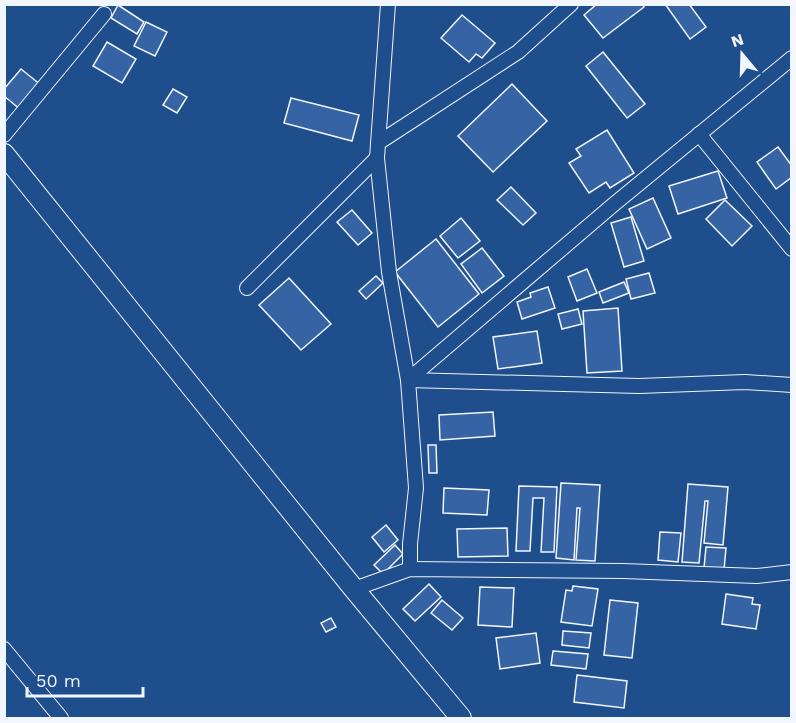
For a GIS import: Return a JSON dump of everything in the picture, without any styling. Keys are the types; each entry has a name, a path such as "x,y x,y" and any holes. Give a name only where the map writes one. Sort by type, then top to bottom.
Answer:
{"street":[{"path":"388,4 377,158 389,272 408,380 416,488 410,544 410,569"},
{"path":"378,143 518,51 571,4"},
{"path":"4,135 104,14"},
{"path":"408,380 613,205 792,58"},
{"path":"699,134 792,249"},
{"path":"4,154 354,589 461,718"},
{"path":"247,288 377,158"},
{"path":"408,380 639,386 745,382 792,385"},
{"path":"354,589 410,569 623,571 757,576 792,572"},
{"path":"4,649 61,718"}],"building":[{"path":"597,4 643,4 644,7 603,38 584,15"},
{"path":"665,4 689,4 706,27 690,39"},
{"path":"118,5 144,22 137,34 111,18"},
{"path":"462,15 495,43 482,58 476,54 469,62 441,38"},
{"path":"146,22 167,32 155,56 134,46"},
{"path":"107,42 136,59 122,83 93,66"},
{"path":"603,52 645,104 627,118 586,66"},
{"path":"21,69 41,85 21,110 4,96 4,89"},
{"path":"512,84 547,121 493,172 458,136"},
{"path":"173,89 187,97 177,113 163,105"},
{"path":"291,98 359,115 352,141 284,123"},
{"path":"607,130 634,173 610,188 606,182 589,193 569,163 581,156 576,149"},
{"path":"778,147 792,166 792,177 776,189 757,162"},
{"path":"718,171 727,198 678,214 669,186"},
{"path":"511,187 536,213 523,225 497,200"},
{"path":"653,198 671,238 647,249 629,209"},
{"path":"725,200 752,226 732,246 706,219"},
{"path":"352,210 372,233 358,245 337,222"},
{"path":"631,217 644,261 624,267 611,223"},
{"path":"461,218 480,241 458,258 440,236"},
{"path":"436,239 479,294 438,327 395,272"},
{"path":"482,248 504,276 482,293 461,264"},
{"path":"587,269 597,293 577,301 568,277"},
{"path":"649,273 655,293 631,299 626,279"},
{"path":"376,276 383,283 366,299 359,291"},
{"path":"289,278 331,324 301,350 259,305"},
{"path":"624,282 629,293 603,303 599,292"},
{"path":"548,287 555,308 522,319 517,302 531,297 530,293"},
{"path":"618,308 622,371 587,373 583,311"},
{"path":"578,309 582,324 562,329 558,314"},
{"path":"537,331 542,363 498,369 493,337"},
{"path":"493,412 495,436 440,440 439,415"},
{"path":"428,445 436,445 437,473 429,473"},
{"path":"561,483 600,485 595,561 576,560 580,508 577,508 574,560 556,558"},
{"path":"688,484 728,487 723,545 704,543 708,501 705,501 699,563 682,562"},
{"path":"519,486 557,487 554,552 541,552 544,498 533,498 530,551 516,551"},
{"path":"444,488 489,490 487,515 443,513"},
{"path":"386,525 398,540 384,552 372,537"},
{"path":"507,528 508,556 458,557 457,529"},
{"path":"660,532 681,533 678,562 658,560"},
{"path":"395,545 403,554 383,574 374,565"},
{"path":"706,547 726,548 724,570 704,568"},
{"path":"429,584 441,597 415,621 403,609"},
{"path":"573,586 598,589 592,626 561,622 566,590 572,591"},
{"path":"480,587 514,588 512,627 478,625"},
{"path":"726,594 753,598 752,604 760,605 756,629 722,624"},
{"path":"442,600 463,618 452,630 431,613"},
{"path":"610,600 638,603 632,658 604,655"},
{"path":"331,618 336,627 326,632 321,623"},
{"path":"563,631 591,633 589,648 562,645"},
{"path":"536,633 540,663 500,669 496,638"},
{"path":"553,651 588,654 586,669 551,665"},
{"path":"577,675 627,681 624,708 574,702"}]}
